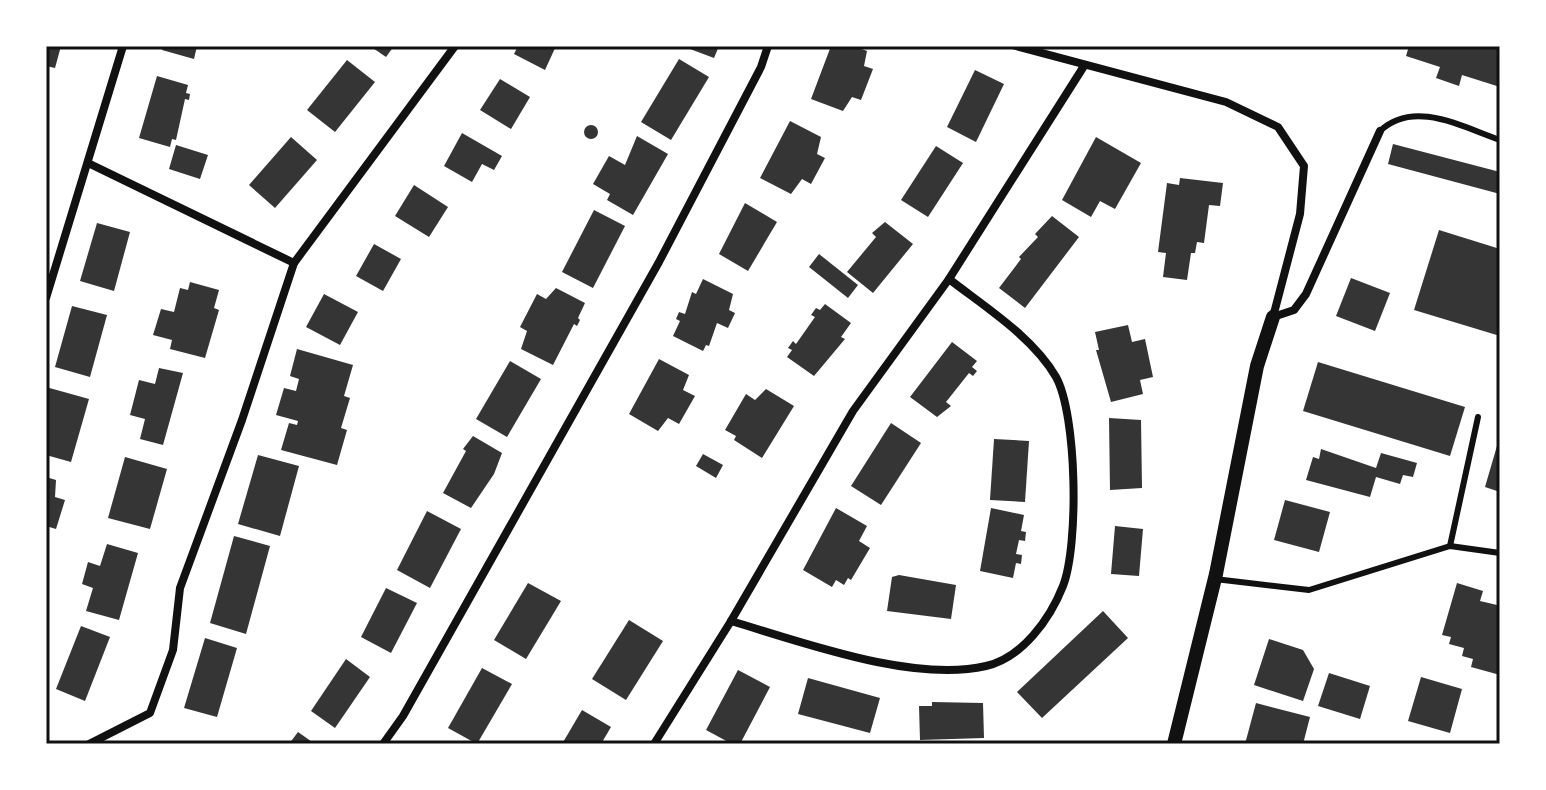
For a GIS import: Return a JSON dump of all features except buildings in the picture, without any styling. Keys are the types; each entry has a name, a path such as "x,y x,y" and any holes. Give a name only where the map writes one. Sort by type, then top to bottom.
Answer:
{"street":[{"path":"46,298 123,46"},
{"path":"89,744 150,713 173,650 180,588 242,420 294,263 455,46"},
{"path":"383,744 403,716 659,262 761,67 768,46"},
{"path":"1016,46 1226,102 1278,127 1304,166 1300,214 1250,395 1215,579 1174,744"},
{"path":"654,744 731,621 853,411 949,279 1084,66"},
{"path":"1273,317 1294,310 1306,294 1380,131"},
{"path":"88,163 294,263"},
{"path":"731,621 880,661 957,669 987,666 1021,648 1053,607 1064,583 1071,528 1071,435 1062,389 1035,351 949,279"}],"lane":[{"path":"1380,131 1402,115 1430,116 1500,140"},
{"path":"1450,546 1478,417"},
{"path":"1215,579 1309,590 1450,546 1500,553"}]}
